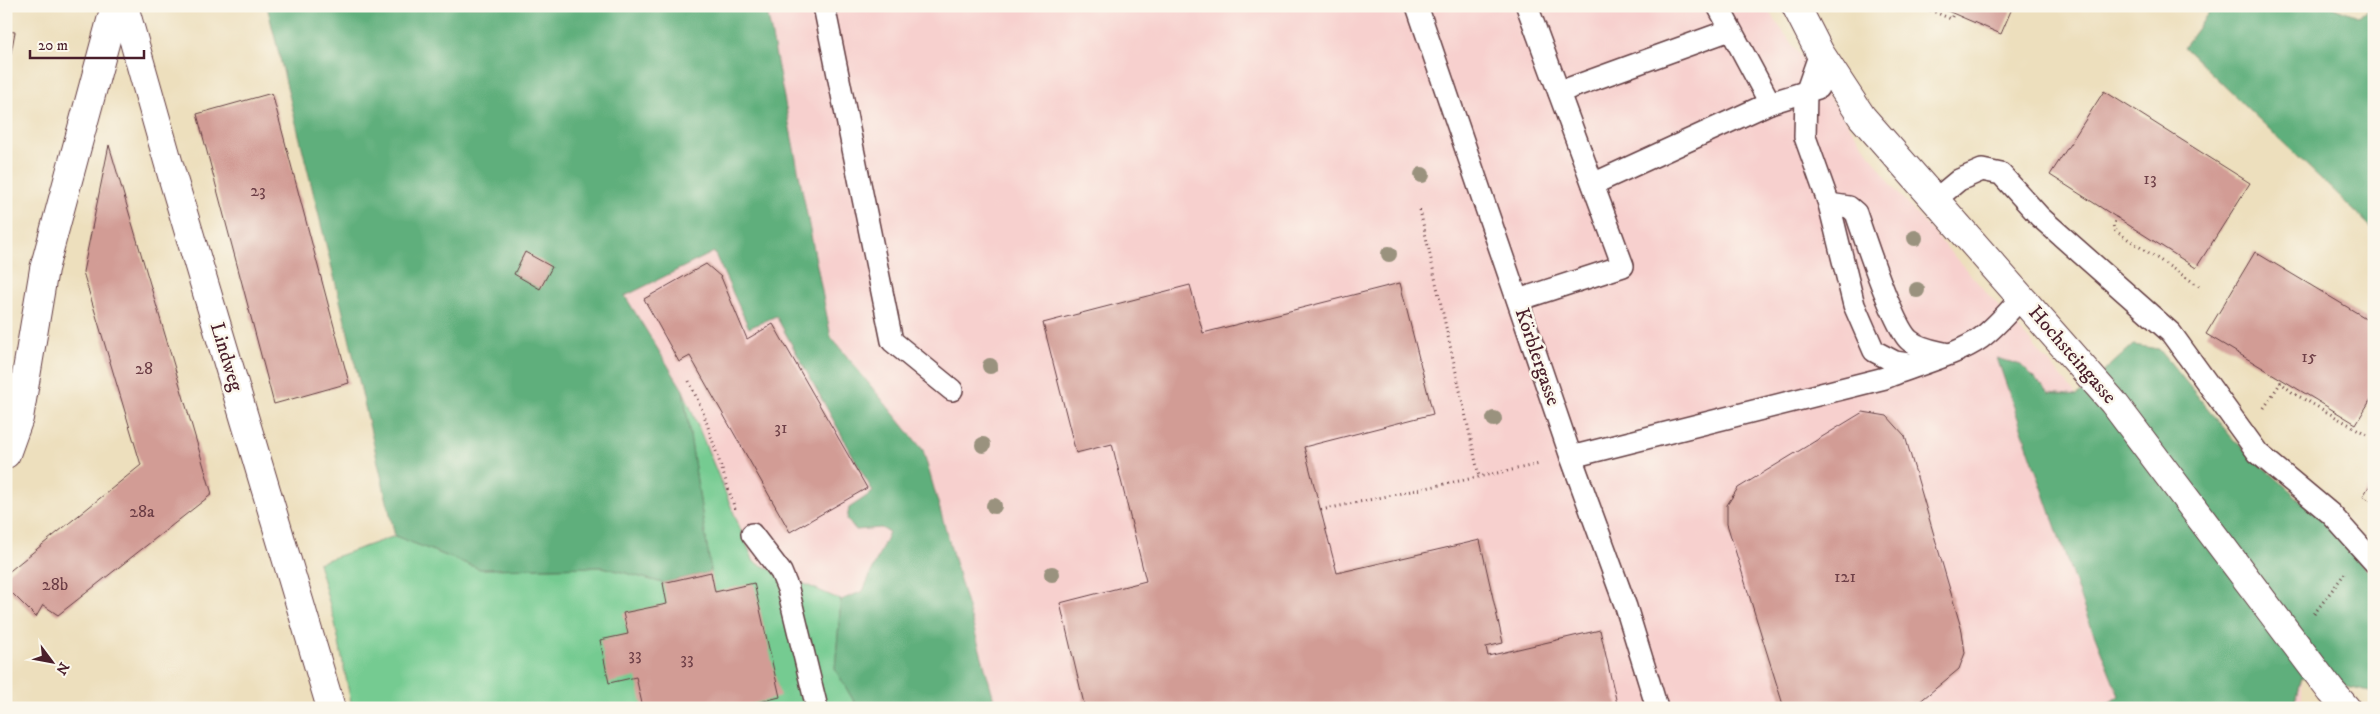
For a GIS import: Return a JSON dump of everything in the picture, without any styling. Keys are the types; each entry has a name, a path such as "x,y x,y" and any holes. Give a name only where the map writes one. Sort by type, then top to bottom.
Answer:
{"street":[{"path":"6,454 19,418 44,269 115,6"},
{"name":"Lindweg","path":"124,6 173,179 331,708"},
{"name":"Hochsteingasse","path":"1796,6 1820,54 1862,117 2113,402 2331,692 2346,708"}],"lane":[{"path":"824,6 892,342 952,390"},
{"name":"Körblergasse","path":"1417,6 1571,457 1626,607 1658,708"},
{"path":"1518,300 1623,266 1527,6"},
{"path":"1718,6 1770,103"},
{"path":"1559,92 1730,30"},
{"path":"1820,54 1806,94 1805,137 1829,204 1854,305 1874,351 1895,362 1915,365"},
{"path":"1593,184 1770,103 1806,94 1837,80"},
{"path":"1935,200 1959,180 1982,170 2001,174 2040,217 2171,334 2258,453 2331,514 2368,557"},
{"path":"1829,204 1849,207 1856,213 1885,293 1908,340 1925,348 1950,354"},
{"path":"1571,457 1884,378 1915,365 1950,354 1981,338 2022,297"},
{"path":"752,534 781,572 788,589 818,708"}],"path":[{"path":"1921,6 1951,20 1953,14"},
{"path":"1420,210 1479,476"},
{"path":"2117,217 2114,230 2202,288"},
{"path":"689,380 703,412 733,507 752,534"},
{"path":"2269,400 2282,381 2293,393 2366,434"},
{"path":"1321,510 1571,457"},
{"path":"2312,617 2368,557"}],"shaded area":[{"path":"267,6 1765,6 1896,191 2060,375 2302,677 2302,708 352,708 335,623 318,563 395,535 323,228"}],"green space":[{"path":"267,6 766,6 831,337 923,450 996,706 858,708 835,669 841,600 863,591 889,532 881,528 856,530 847,519 849,508 873,492 776,316 749,328 714,252 625,296 683,390 711,572 663,583 603,567 480,569 395,536 347,329"},
{"path":"2214,6 2331,6 2358,16 2374,7 2374,230 2184,47"},
{"path":"2133,345 2159,349 2233,439 2328,525 2374,578 2374,693 2302,677 2294,708 2101,708 2119,696 2083,606 1997,358 2021,365 2049,393 2077,396"},
{"path":"683,390 754,562 841,600 835,669 858,708 352,708 335,623 318,563 395,536 480,569 603,567 663,583 711,572"}],"building":[{"path":"1936,6 2013,6 2001,34"},
{"path":"6,31 15,32 7,74 6,74"},
{"path":"2104,91 2250,183 2196,268 2050,175"},
{"path":"272,93 349,383 274,404 197,114"},
{"path":"109,145 212,494 58,615 43,605 36,617 6,587 6,574 141,465 83,272"},
{"path":"525,252 552,267 540,289 514,274"},
{"path":"2255,252 2374,323 2374,394 2356,424 2206,334"},
{"path":"706,264 721,277 747,339 773,324 867,488 790,532 690,356 679,362 644,299"},
{"path":"1400,283 1433,414 1304,447 1337,573 1480,540 1503,643 1486,647 1488,656 1600,630 1618,708 1085,708 1060,603 1146,581 1112,444 1076,453 1043,323 1190,285 1203,333"},
{"path":"1863,412 1887,416 1905,436 1962,631 1965,653 1959,669 1912,708 1784,708 1727,524 1727,505 1738,488"},
{"path":"2374,479 2374,503 2363,496"},
{"path":"711,572 715,592 754,583 780,697 736,708 643,708 636,677 609,683 600,640 628,634 623,613 667,604 663,583"}]}
